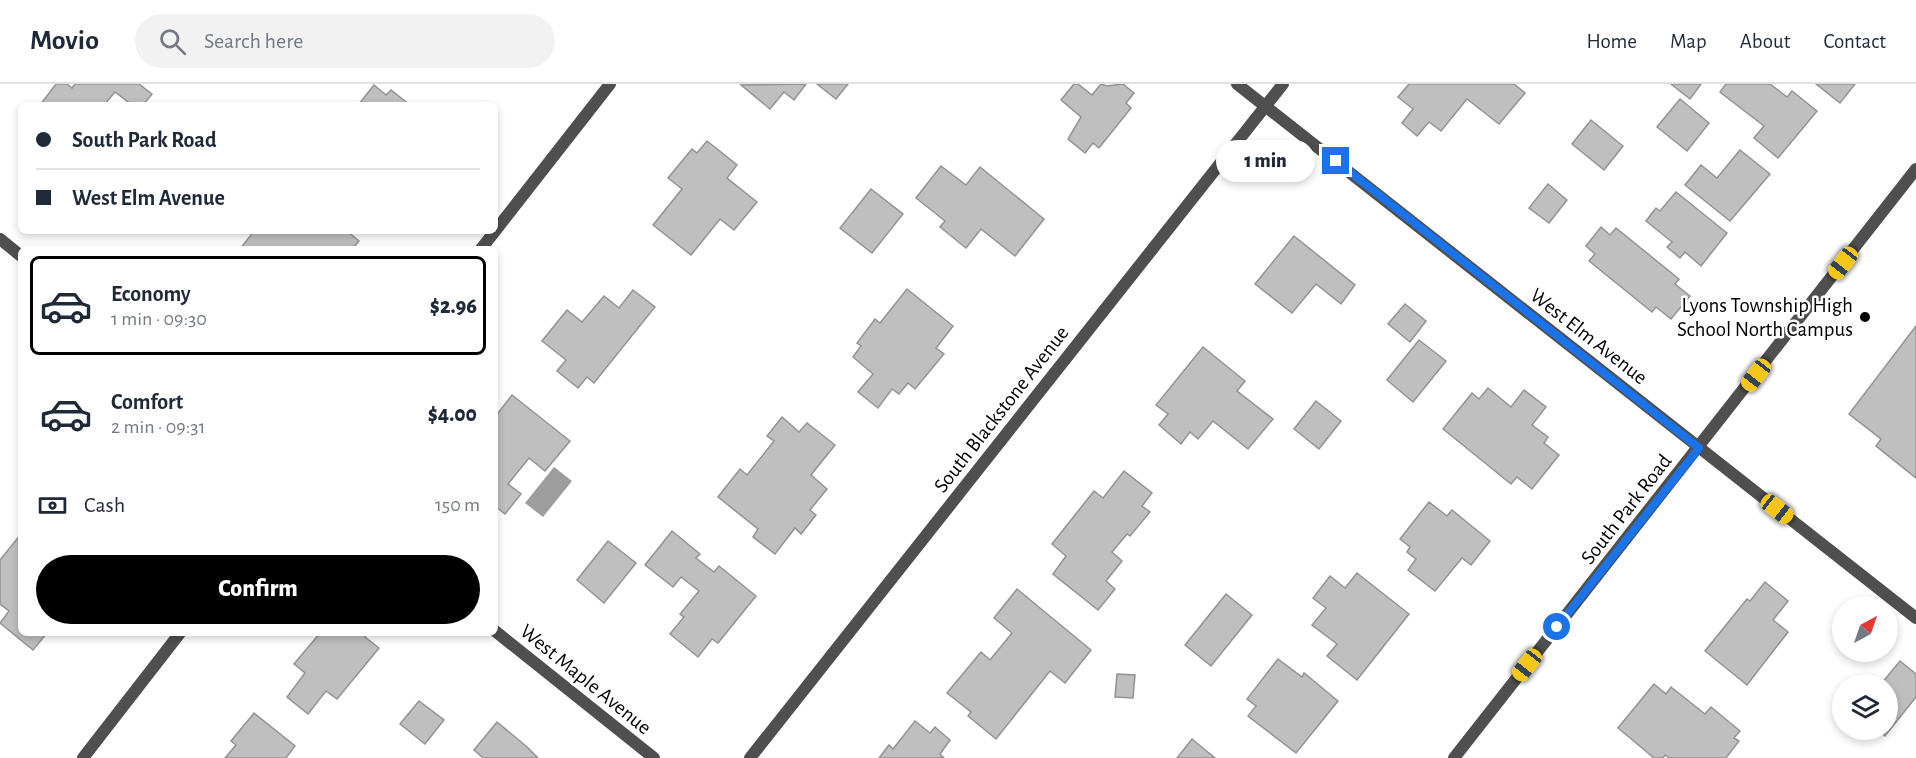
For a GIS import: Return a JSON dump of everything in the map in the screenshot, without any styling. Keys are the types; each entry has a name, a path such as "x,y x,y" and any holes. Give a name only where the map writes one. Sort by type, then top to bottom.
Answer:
{"street":[{"path":"498,227 610,84"},
{"name":"West Elm Avenue","path":"1237,84 1916,618"},
{"name":"South Blackstone Avenue","path":"750,758 1283,84"},
{"name":"South Park Road","path":"1454,758 1916,169"},
{"path":"483,246 493,234"},
{"path":"0,239 18,254"},
{"name":"West Maple Avenue","path":"498,633 654,758"},
{"path":"83,758 178,636"}],"shaded area":[{"path":"554,467 572,481 543,517 525,503"}],"building":[{"path":"56,84 67,84 72,88 75,84 139,84 152,94 145,102 128,102 115,92 107,102 42,102"},
{"path":"806,84 794,100 784,92 770,109 741,85"},
{"path":"817,84 848,84 836,99"},
{"path":"1074,84 1078,84 1092,95 1101,84 1107,86 1123,84 1134,93 1126,103 1131,108 1099,148 1093,143 1085,153 1068,139 1081,117 1061,100"},
{"path":"1409,84 1514,84 1525,93 1499,124 1467,99 1441,131 1429,122 1417,136 1402,123 1413,109 1398,97"},
{"path":"1671,84 1701,84 1690,99"},
{"path":"1726,84 1770,84 1787,97 1792,91 1817,111 1778,158 1754,138 1764,126 1720,92"},
{"path":"1816,84 1855,84 1840,103"},
{"path":"374,85 386,95 391,90 406,102 361,102"},
{"path":"1680,99 1709,123 1687,151 1657,127"},
{"path":"1591,120 1623,146 1604,170 1572,144"},
{"path":"707,141 737,165 727,178 757,202 734,230 720,219 691,255 653,225 682,189 668,178 692,149 697,153"},
{"path":"1740,150 1770,174 1730,221 1685,185 1701,165 1717,178"},
{"path":"941,166 966,185 980,167 1044,219 1015,256 981,229 966,248 940,227 945,221 916,198"},
{"path":"1548,184 1567,200 1549,223 1529,208"},
{"path":"871,189 903,214 872,253 840,228"},
{"path":"1676,192 1727,233 1701,266 1685,252 1680,258 1667,247 1672,242 1646,221 1656,208 1660,211"},
{"path":"1601,227 1610,235 1616,228 1679,279 1675,284 1690,296 1671,319 1656,307 1652,312 1589,261 1595,254 1586,246"},
{"path":"252,234 351,234 359,241 355,246 242,246"},
{"path":"1294,236 1355,285 1341,304 1316,284 1292,313 1255,284"},
{"path":"907,289 953,326 936,348 944,354 915,389 908,383 899,394 892,389 878,408 858,392 873,374 853,357 861,346 857,343 875,319 880,323"},
{"path":"633,290 655,307 594,383 587,377 578,388 557,371 566,360 542,341 567,310 582,322 604,296 619,308"},
{"path":"1405,304 1426,321 1410,342 1388,324"},
{"name":"Lyons Township High School North Campus","path":"1916,326 1916,478 1876,446 1881,439 1849,414"},
{"path":"1419,340 1446,361 1413,402 1387,380"},
{"path":"1203,347 1245,381 1237,391 1273,419 1248,449 1213,421 1198,439 1190,432 1181,444 1159,425 1168,414 1156,405"},
{"path":"1488,388 1511,407 1524,390 1546,407 1532,425 1548,437 1544,443 1559,455 1532,489 1517,477 1511,484 1443,429 1472,393 1479,399"},
{"path":"512,395 570,441 545,471 529,458 508,484 521,494 505,514 498,508 498,413"},
{"path":"1316,401 1341,421 1319,449 1294,429"},
{"path":"782,417 799,432 807,423 835,445 811,475 827,489 810,510 816,515 801,534 795,528 775,554 753,537 758,529 718,497 740,469 747,475 774,441 767,436"},
{"path":"1124,471 1152,493 1142,506 1150,512 1130,536 1127,534 1112,552 1122,561 1106,581 1115,589 1098,610 1053,574 1066,556 1052,544 1094,491 1103,498"},
{"path":"1429,502 1447,516 1452,510 1490,541 1471,565 1462,558 1435,591 1408,570 1416,559 1407,552 1410,547 1400,539"},
{"path":"672,531 700,554 696,558 714,572 719,566 756,596 718,643 712,639 698,657 670,634 684,617 680,614 699,591 681,577 673,587 645,565"},
{"path":"18,538 18,636 45,636 33,650 0,623 9,611 0,604 0,560"},
{"path":"608,541 636,563 604,603 577,580"},
{"path":"1357,573 1409,614 1357,680 1327,656 1337,644 1312,625 1326,608 1313,598 1330,576 1345,588"},
{"path":"1765,582 1788,601 1773,620 1788,632 1747,685 1705,651 1747,599 1750,601"},
{"path":"1017,589 1091,650 1065,683 1050,671 996,739 968,716 971,712 947,693 981,652 990,660 1012,633 994,618"},
{"path":"1226,594 1252,615 1211,666 1185,645"},
{"path":"317,636 366,636 379,648 337,699 326,691 308,714 287,697 305,673 294,664"},
{"path":"1278,659 1302,677 1304,673 1338,701 1296,753 1248,716 1256,706 1247,699"},
{"path":"1900,661 1916,674 1916,697 1898,720 1898,674 1889,674"},
{"path":"1117,674 1135,675 1133,698 1115,697"},
{"path":"1654,684 1666,694 1671,687 1705,714 1711,707 1740,731 1734,738 1739,741 1726,758 1669,758 1665,755 1663,758 1654,758 1618,728"},
{"path":"419,701 444,720 425,744 400,724"},
{"path":"254,713 295,746 286,758 225,758 236,745 231,741"},
{"path":"915,721 930,733 935,727 950,740 940,754 944,758 879,758 889,745 893,749"},
{"path":"497,722 538,758 483,758 474,750"},
{"path":"1192,739 1204,749 1215,758 1177,758"}],"place":[{"name":"Lyons Township High School North Campus","path":"1865,317"}],"route":[{"path":"1336,161 1699,448 1557,627"}]}
